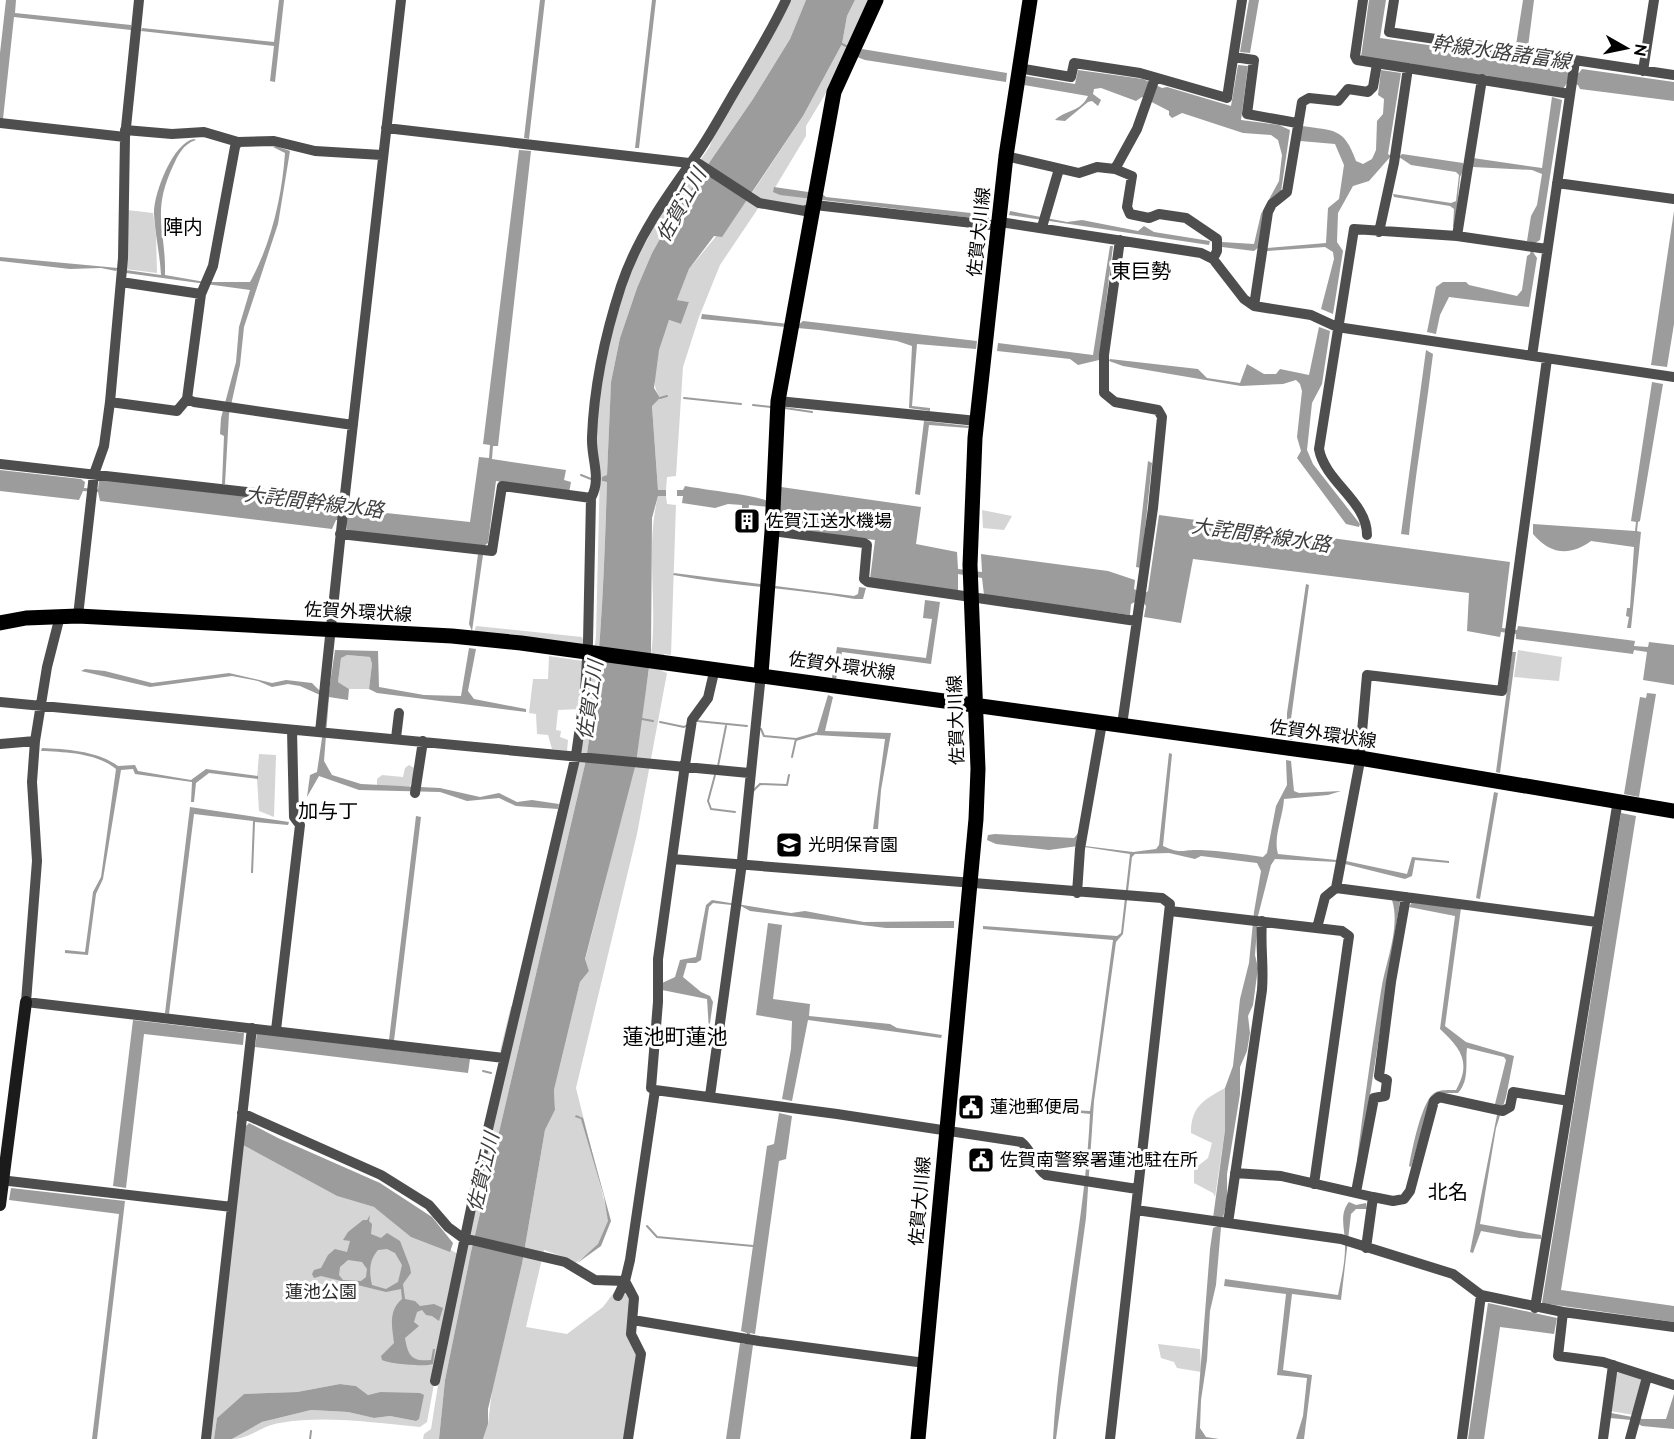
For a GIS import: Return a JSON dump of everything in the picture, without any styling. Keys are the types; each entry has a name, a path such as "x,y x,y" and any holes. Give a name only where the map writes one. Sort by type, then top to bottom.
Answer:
{"main road":[{"path":"761,674 772,531 778,401 834,92 876,0"},
{"name":"佐賀大川線","path":"918,1439 977,809 976,705 970,572 977,421 1006,156 1030,0"},
{"name":"佐賀外環状線","path":"0,623 26,618 78,616 452,636 667,661 1360,758 1674,811"}],"street":[{"path":"78,616 93,485 104,446 111,402 121,282 125,134 139,0"},
{"path":"323,732 340,534 401,0"},
{"path":"435,1381 504,1058 578,755 590,652 591,498 596,489 597,471 592,439 597,379 622,284 658,208 691,161 771,34 786,0"},
{"path":"1018,68 1071,77 1074,63 1155,78 1227,98 1242,0"},
{"path":"1363,0 1355,56 1358,60 1570,90"},
{"path":"1394,0 1389,32 1574,65 1674,75"},
{"path":"1643,71 1654,0"},
{"path":"1234,57 1254,60 1247,114 1297,123"},
{"path":"1254,306 1266,219 1272,204 1287,192 1302,102 1309,98 1338,101 1348,89 1368,92 1373,87 1377,64"},
{"path":"1532,356 1574,65"},
{"path":"1379,232 1394,164 1408,68"},
{"path":"1115,169 1147,104 1155,78"},
{"path":"1457,236 1482,79"},
{"path":"3,123 125,134 204,132 238,142 274,141 315,151 382,155"},
{"path":"386,128 691,161 759,203 805,211 816,199 999,224 1042,227 1201,253 1213,259 1244,298 1254,306 1311,315 1337,327 1674,377"},
{"path":"111,402 177,411 187,399 204,287 213,266 235,147 238,142"},
{"path":"1006,156 1079,173 1097,167 1115,169 1132,176 1127,207 1130,214 1149,219 1159,214 1186,218 1216,239 1217,251 1213,259"},
{"path":"1042,227 1059,169"},
{"path":"1557,183 1674,199"},
{"path":"1367,535 1367,521 1322,462 1319,449 1354,228 1379,232 1457,236 1547,249"},
{"path":"1120,240 1104,355 1104,393 1115,402 1158,410 1162,417 1153,508 1122,725"},
{"path":"121,282 204,287"},
{"path":"1317,928 1325,897 1336,888 1342,862 1360,758 1366,675 1502,691 1548,359"},
{"path":"187,399 228,407 353,424"},
{"path":"778,401 977,421"},
{"path":"0,464 93,485 344,503"},
{"path":"340,534 492,551 502,486 591,498"},
{"path":"772,531 864,543 867,545 864,579 868,582 1136,621"},
{"path":"0,1205 1,1181 26,1002 38,861 32,782 35,741 47,667 60,616"},
{"path":"715,668 708,698 692,723 685,765 658,960 658,1002 651,1088 1021,1142 1029,1148 1040,1171 1046,1175 1137,1189"},
{"path":"710,1096 736,904 748,773 761,674"},
{"path":"0,702 685,765 748,773"},
{"path":"396,738 399,713"},
{"path":"1077,893 1081,846 1102,723"},
{"path":"276,1030 300,825 294,817 292,730"},
{"path":"0,744 35,741"},
{"path":"417,790 423,741"},
{"path":"1535,1308 1618,800"},
{"path":"672,859 1162,898 1170,904 1110,1439"},
{"path":"1336,888 1597,922"},
{"path":"1356,1192 1374,1098 1385,1096 1387,1080 1378,1076 1390,982 1406,897"},
{"path":"1170,911 1317,928 1346,933 1349,936 1314,1184"},
{"path":"1223,1222 1235,1173 1263,990 1264,967 1260,954 1258,920"},
{"path":"26,1002 504,1058"},
{"path":"206,1439 252,1028"},
{"path":"618,1296 625,1281 641,1194 655,1090"},
{"path":"1235,1173 1281,1176 1393,1201 1404,1199 1410,1191 1434,1101 1439,1097 1499,1111 1510,1107 1513,1092 1569,1101"},
{"path":"242,1113 381,1175 429,1205 448,1227 465,1238 536,1253 565,1262 595,1280 625,1281"},
{"path":"1,1181 232,1207"},
{"path":"1366,1248 1373,1197"},
{"path":"1136,1210 1346,1241 1453,1274 1481,1295 1535,1308 1674,1327"},
{"path":"625,1281 634,1298 631,1334 641,1354 627,1439"},
{"path":"1462,1439 1481,1295"},
{"path":"1563,1312 1558,1356 1613,1365 1647,1377 1674,1382"},
{"path":"633,1320 748,1339 925,1363"},
{"path":"1603,1439 1613,1365"},
{"path":"1630,1439 1647,1377"}],"green space":[{"path":"790,0 806,0 790,39 753,99 674,214 652,253 620,338 611,382 607,475 602,481 607,482 603,586 595,690 586,760 471,1252 445,1380 439,1439 423,1439 424,1434 431,1429 444,1348 507,1058 500,1051 511,1006 519,1006 581,751 596,636 600,468 595,439 600,381 624,285 668,199 691,174 710,146 716,128"},
{"path":"855,0 872,0 835,78 806,126 806,136 773,191 809,197 806,209 759,207 720,265 699,317 683,367 676,476 667,477 666,490 658,490 652,405 660,398 654,380 656,359 669,320 681,324 689,302 677,300 689,269 752,193 803,116 842,44 847,16"},
{"path":"127,210 153,213 157,273 125,269"},
{"path":"658,496 666,496 667,504 676,505 671,655 664,654 662,671 667,673 637,834 576,1088 609,1220 600,1245 574,1264 544,1250 526,1327 567,1334 603,1307 615,1291 627,1292 632,1300 629,1334 639,1353 625,1439 483,1439 488,1424 492,1390 522,1264 545,1130 555,1110 554,1090 580,982 589,971 585,960 631,771 653,636 652,535"},
{"path":"982,510 1012,516 1004,530 983,528"},
{"path":"476,626 582,637 585,646 474,633"},
{"path":"1518,650 1562,657 1559,681 1514,677"},
{"path":"347,655 370,657 372,664 369,689 349,689 338,682 341,657"},
{"path":"549,656 583,661 580,709 558,710 556,730 561,731 560,737 568,740 567,751 552,749 548,735 537,734 536,714 529,713 533,679 548,679"},
{"path":"259,754 276,755 274,817 259,811 257,778"},
{"path":"409,765 416,769 410,786 377,786 377,779 382,775 403,777 405,768"},
{"path":"1225,1088 1225,1130 1215,1197 1213,1193 1194,1183 1194,1169 1208,1158 1212,1143 1191,1133 1196,1110 1210,1096"},
{"name":"蓮池公園","path":"243,1145 337,1196 374,1207 458,1254 427,1422 420,1427 350,1421 297,1421 274,1424 245,1437 232,1439 262,1422 311,1410 348,1412 374,1418 390,1416 416,1421 380,1392 368,1395 356,1386 340,1384 297,1392 244,1394 217,1418 214,1439 210,1439"},
{"path":"1158,1344 1200,1349 1201,1372 1177,1368 1174,1362 1161,1358"},
{"path":"1620,1371 1644,1380 1634,1415 1610,1411 1615,1374"}],"water":[{"path":"6,0 16,0 15,13 131,25 131,30 14,17 3,119 0,119 0,53"},
{"path":"279,0 284,0 275,82 270,81 274,46 141,31 142,28 274,42"},
{"path":"540,0 545,0 529,139 524,138"},
{"path":"652,0 656,0 639,148 635,148"},
{"name":"佐賀江川","path":"806,0 855,0 847,16 842,44 803,116 722,237 714,236 689,269 677,300 689,302 681,324 669,320 659,350 654,388 660,398 652,406 658,490 666,490 666,496 658,496 652,518 651,653 636,763 585,959 589,971 580,982 554,1090 555,1110 545,1130 522,1264 488,1409 488,1424 483,1439 439,1439 445,1380 471,1252 586,760 595,691 603,587 607,482 602,481 602,477 607,475 611,382 620,338 652,253 674,214 753,99 790,39"},
{"path":"1249,0 1259,0 1250,53 1240,52"},
{"path":"1369,0 1386,0 1380,38 1566,65 1568,71 1579,73 1582,69 1674,82 1674,101 1580,89 1578,85 1567,83 1563,89 1361,57"},
{"path":"1523,0 1534,0 1528,47 1516,45"},
{"path":"862,49 1007,73 1006,82 865,60 857,57"},
{"path":"1238,65 1248,66 1241,120 1279,125 1290,130 1281,192 1259,247 1254,251 1222,247 1222,242 1254,244 1261,214 1279,181 1282,155 1278,140 1271,135 1243,133 1182,113 1172,118 1169,111 1142,97 1136,101 1101,88 1094,89 1093,94 1101,100 1098,106 1092,101 1088,102 1065,121 1055,120 1077,108 1088,96 1024,85 1026,76 1075,84 1078,70 1143,79 1162,88 1167,87 1231,106"},
{"path":"1381,70 1401,73 1388,154 1391,156 1369,181 1353,186 1338,213 1337,242 1343,251 1333,314 1321,309 1334,259 1333,252 1325,247 1267,251 1267,248 1326,243 1328,208 1339,199 1344,165 1335,144 1300,141 1302,126 1330,130 1342,136 1352,150 1356,161 1363,164 1372,159 1376,150 1377,121 1383,114 1384,99 1378,95"},
{"path":"1552,97 1562,100 1540,240 1535,243 1533,252 1537,258 1529,307 1449,297 1440,315 1436,334 1427,332 1436,287 1443,282 1466,282 1469,285 1517,296 1522,290 1527,256 1530,254 1533,243 1527,241 1531,216 1537,205 1542,174 1532,170 1473,167 1473,158 1542,168"},
{"path":"196,140 184,147 177,158 166,182 163,196 161,221 165,275 205,282 250,282 270,236 281,186 285,153 273,147 290,151 278,224 244,327 240,365 229,414 225,484 222,484 224,436 220,434 221,418 236,362 239,327 250,290 126,273 126,270 161,275 154,214 157,195 172,159 186,142"},
{"path":"519,150 531,151 498,446 493,446 492,459 566,470 564,480 571,482 569,493 496,481 488,543 484,546 347,531 346,521 336,520 332,529 100,501 98,492 83,491 79,500 0,491 0,470 81,479 85,482 84,488 98,489 99,481 103,479 332,505 337,509 337,516 347,517 349,509 470,522 479,457 489,458 490,445 483,444"},
{"path":"1402,154 1463,163 1465,167 1460,177 1455,226 1453,227 1454,209 1450,206 1394,197 1393,194 1451,203 1456,201 1459,175 1456,172 1411,165 1399,157"},
{"path":"774,187 822,194 826,197 989,215 989,220 780,195 773,192"},
{"path":"1010,211 1067,222 1082,220 1138,231 1144,226 1154,232 1210,241 1209,245 1009,215"},
{"path":"1674,211 1674,324 1667,367 1651,365"},
{"path":"1110,246 1113,246 1099,360 1078,365 1070,359 997,351 998,343 1093,355"},
{"path":"0,257 118,268 116,271 101,268 70,269 0,261"},
{"path":"702,314 798,325 803,321 977,341 976,349 917,344 912,406 930,408 930,411 909,408 912,346 897,341 819,330 701,319"},
{"path":"1319,327 1330,331 1322,384 1312,403 1307,450 1313,464 1360,524 1359,527 1346,524 1297,458 1301,451 1297,437 1302,391 1296,380 1283,384 1241,386 1123,366 1109,361 1110,359 1198,369 1207,378 1240,383 1247,364 1264,374 1276,374 1280,369 1309,375"},
{"path":"1426,350 1433,354 1409,535 1401,534"},
{"path":"1652,382 1663,384 1638,522 1637,531 1641,532 1631,628 1627,628 1629,617 1626,616 1627,608 1630,608 1634,547 1591,541 1575,549 1560,551 1539,541 1533,534 1533,524 1635,531 1636,522 1631,521"},
{"path":"924,421 969,426 968,428 929,425 920,495 915,494"},
{"path":"1148,461 1152,463 1141,568 1136,567"},
{"name":"大詫間幹線水路","path":"685,486 767,501 781,487 921,507 916,544 957,552 958,569 982,572 981,554 1108,571 1135,580 1134,589 1144,594 1148,591 1159,515 1510,562 1502,628 1517,630 1518,626 1628,640 1635,641 1634,646 1648,647 1649,642 1674,645 1674,685 1643,680 1647,652 1634,650 1633,654 1516,639 1516,634 1501,632 1500,637 1467,631 1469,593 1193,559 1181,623 1144,617 1146,606 1143,602 1137,601 1131,604 1130,615 984,595 982,578 958,574 958,591 870,579 875,540 779,528 780,508 749,505 748,512 742,512 742,505 728,504 715,508 682,503 683,496 677,496 677,490 683,490"},
{"path":"478,554 483,555 472,631 469,624"},
{"path":"674,573 854,596 858,594 859,587 866,588 863,599 855,599 696,579 673,575"},
{"path":"1306,584 1309,585 1291,719 1297,724 1292,740 1287,739 1287,713"},
{"path":"925,600 940,602 931,664 842,652 836,679 832,678 837,647 926,658 932,619 923,618"},
{"path":"469,648 476,649 468,691 474,699 526,709 526,712 377,693 369,689 372,664 370,657 347,655 341,658 338,682 349,689 348,700 329,697 324,761 332,775 361,784 440,788 480,797 499,793 517,802 532,800 559,804 558,809 516,806 499,798 467,801 440,792 359,790 319,776 307,797 310,775 317,772 335,650 378,651 379,687 424,695 461,696"},
{"path":"1512,652 1516,652 1500,773 1496,772"},
{"path":"85,669 105,671 152,683 229,673 272,683 286,680 312,683 321,692 320,695 300,686 288,684 272,687 258,681 232,676 150,687 81,671"},
{"path":"1647,693 1656,694 1639,797 1624,794 1640,697 1646,698"},
{"path":"828,695 833,697 825,731 891,733 881,790 878,829 873,829 885,739 816,735 796,741 796,738 817,732"},
{"path":"42,748 82,752 101,757 118,766 135,765 138,771 191,780 206,769 258,776 258,779 209,773 196,783 194,802 191,802 192,782 135,774 133,769 121,770 103,879 96,894 88,955 65,953 65,950 85,952 93,892 101,877 116,769 90,757 41,751"},
{"path":"1169,753 1172,754 1163,846 1169,849 1216,851 1263,857 1267,853 1276,806 1287,785 1286,760 1291,761 1294,791 1299,793 1341,791 1328,795 1284,799 1277,834 1278,854 1346,861 1407,874 1412,857 1449,861 1449,863 1415,860 1412,876 1405,879 1337,862 1275,859 1271,865 1258,916 1255,955 1258,968 1253,1005 1248,1016 1250,1033 1247,1051 1240,1067 1240,1094 1227,1174 1227,1200 1221,1227 1216,1285 1210,1311 1207,1360 1201,1400 1200,1428 1206,1437 1219,1439 1195,1439 1210,1249 1213,1228 1218,1226 1213,1218 1225,1130 1225,1088 1233,1066 1240,999 1249,963 1261,871 1257,863 1201,856 1195,859 1169,853 1135,854 1132,857 1123,934 1116,942 1094,1101 1086,1218 1056,1439 1053,1439 1056,1398 1083,1195 1090,1114 1035,1108 1090,1111 1113,940 983,929 983,926 1117,936 1121,933 1130,854 1078,846 1049,850 996,844 987,840 988,835 995,834 1074,838 1080,831 1085,846 1133,852 1156,849 1159,845"},
{"path":"1494,792 1498,793 1480,899 1476,898"},
{"path":"190,807 289,822 288,825 255,822 253,873 251,873 253,821 194,814 169,1014 165,1013"},
{"path":"1621,813 1636,816 1561,1290 1674,1306 1674,1322 1542,1303"},
{"path":"416,816 421,817 394,1041 389,1040"},
{"path":"712,900 791,913 805,911 864,922 954,921 954,928 886,928 750,911 741,906 713,903 709,907 701,960 696,963 687,963 683,977 701,992 710,996 713,1002 709,1030 707,999 662,990 662,983 675,977 680,960 696,957 706,905"},
{"path":"1392,900 1400,901 1360,1160 1357,1160 1381,991 1394,934"},
{"path":"1412,902 1461,908 1445,1026 1466,1042 1514,1056 1506,1097 1496,1128 1480,1224 1541,1235 1541,1239 1481,1231 1473,1253 1470,1252 1497,1115 1495,1104 1506,1060 1504,1057 1467,1048 1466,1077 1462,1088 1458,1093 1440,1093 1429,1106 1411,1167 1409,1166 1418,1128 1429,1099 1438,1091 1456,1090 1463,1071 1462,1056 1440,1029 1455,916 1409,907"},
{"path":"768,923 782,925 773,999 810,1004 809,1016 890,1024 897,1028 942,1035 941,1038 808,1020 792,1101 782,1099 791,1049 792,1021 756,1015"},
{"path":"133,1020 244,1033 243,1045 144,1034 126,1188 113,1186"},
{"path":"257,1033 470,1059 468,1073 255,1047"},
{"path":"779,1113 792,1116 786,1159 779,1161 755,1334 750,1333 748,1344 753,1345 740,1439 726,1439 740,1343 745,1344 747,1333 741,1331 767,1146 774,1144"},
{"path":"576,1115 583,1118 611,1221 601,1246 576,1264 598,1244 608,1221 604,1197 581,1119 575,1117"},
{"path":"249,1123 380,1183 432,1217 453,1243 450,1252 411,1237 374,1207 337,1196 243,1145 244,1128"},
{"path":"11,1188 125,1201 97,1439 92,1439 119,1214 9,1200"},
{"path":"1349,1202 1356,1205 1366,1203 1367,1209 1356,1209 1351,1214 1341,1300 1292,1294 1283,1370 1312,1375 1304,1439 1296,1439 1303,1416 1307,1378 1277,1375 1286,1294 1224,1286 1225,1279 1338,1295 1345,1254 1343,1218"},
{"path":"370,1215 371,1234 381,1238 387,1233 400,1241 411,1273 403,1284 405,1299 415,1301 420,1306 434,1304 443,1308 439,1321 426,1315 422,1310 417,1312 414,1322 419,1326 405,1338 408,1349 415,1359 431,1360 433,1349 435,1349 433,1364 408,1365 382,1360 381,1356 394,1343 392,1319 402,1299 401,1289 386,1292 321,1276 314,1278 312,1274 314,1270 321,1268 328,1255 335,1249 347,1252 350,1241 343,1240 348,1232 363,1220 367,1220","holes":["387,1249 395,1253 402,1265 398,1282 386,1289 372,1285 370,1271 371,1262 378,1250","348,1260 362,1262 367,1269 366,1277 361,1281 343,1280 339,1275 340,1267"]},
{"path":"1488,1303 1557,1318 1554,1334 1500,1327 1484,1439 1468,1439"},
{"path":"340,1384 356,1386 368,1395 380,1392 420,1393 424,1395 419,1419 416,1421 390,1416 374,1418 348,1412 311,1410 262,1422 232,1439 214,1439 217,1418 244,1394 297,1392"},
{"path":"1674,1394 1674,1429 1642,1426 1631,1420 1610,1418 1611,1413 1643,1419 1666,1419"}],"waterway":[{"path":"842,44 846,46"},
{"path":"660,398 667,396"},
{"path":"684,398 741,404"},
{"path":"753,405 771,407"},
{"path":"785,408 812,412"},
{"path":"581,475 591,479"},
{"path":"642,719 653,721"},
{"path":"697,721 747,726"},
{"path":"660,722 684,727 689,724"},
{"path":"718,766 726,726"},
{"path":"761,729 764,736 796,739 792,757"},
{"path":"715,775 708,801 711,809 735,812"},
{"path":"753,791 760,784 787,785 789,775"},
{"path":"483,1071 491,1073"},
{"path":"647,1226 657,1237 753,1246"},
{"path":"310,1439 311,1431"}],"place":[{"name":"佐賀江送水機場","path":"747,521"},
{"name":"光明保育園","path":"789,845"},
{"name":"蓮池郵便局","path":"971,1107"},
{"name":"佐賀南警察署蓮池駐在所","path":"981,1160"}],"district":[{"name":"陣内","path":"183,227"},
{"name":"東巨勢","path":"1141,271"},
{"name":"加与丁","path":"328,811"},
{"name":"蓮池町蓮池","path":"675,1037"},
{"name":"北名","path":"1448,1192"}],"water label":[{"name":"幹線水路諸富線","path":"1501,52"}]}
